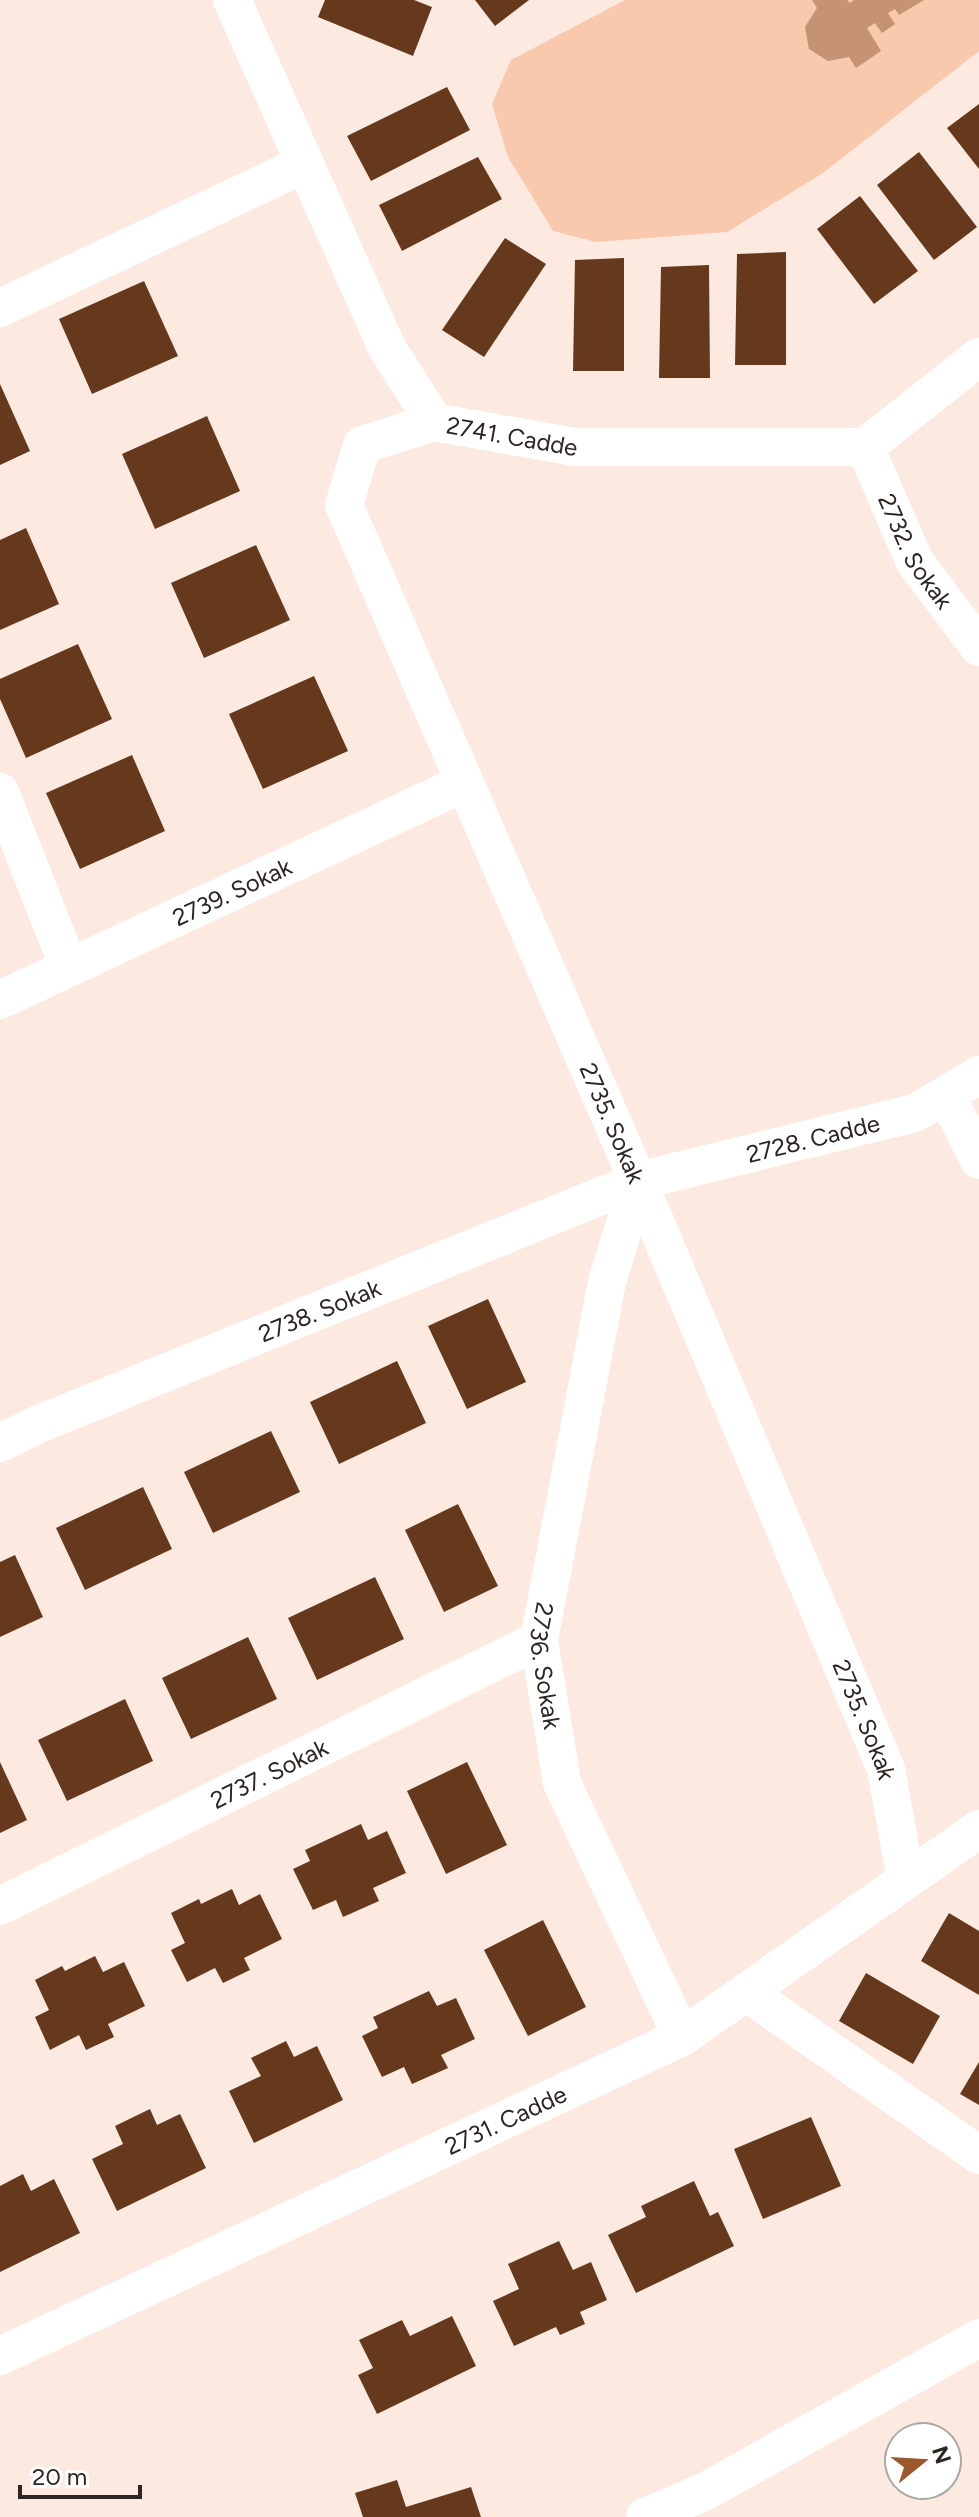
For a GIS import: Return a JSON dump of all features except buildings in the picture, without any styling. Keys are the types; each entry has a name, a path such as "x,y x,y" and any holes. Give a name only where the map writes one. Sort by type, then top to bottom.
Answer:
{"street":[{"name":"2741. Cadde","path":"232,0 387,348 434,422 575,447 865,447"},
{"path":"0,308 304,164"},
{"path":"865,447 979,357"},
{"name":"2735. Sokak","path":"434,422 362,445 344,505 638,1181 886,1769 906,1880"},
{"name":"2732. Sokak","path":"865,447 915,562 979,647"},
{"name":"2739. Sokak","path":"0,1000 464,783"},
{"path":"0,792 69,968"},
{"name":"2728. Cadde","path":"638,1181 915,1113 979,1075"},
{"path":"946,1095 979,1160"},
{"name":"2738. Sokak","path":"0,1443 39,1424 638,1181"},
{"name":"2736. Sokak","path":"638,1181 607,1282 539,1640 562,1783 682,2037"},
{"name":"2737. Sokak","path":"0,1906 539,1640"},
{"name":"2731. Cadde","path":"0,2356 682,2037 979,1829"},
{"path":"746,1992 979,2155"},
{"path":"645,2517 706,2491 979,2338"}],"shaded area":[{"path":"625,0 979,0 979,51 823,173 727,232 596,242 553,231 508,157 492,104 511,60"},
{"path":"812,0 847,0 850,3 854,0 924,0 899,15 895,9 888,13 895,24 882,33 875,23 867,28 881,51 856,68 849,57 828,61 809,49 805,27 817,8"}]}
